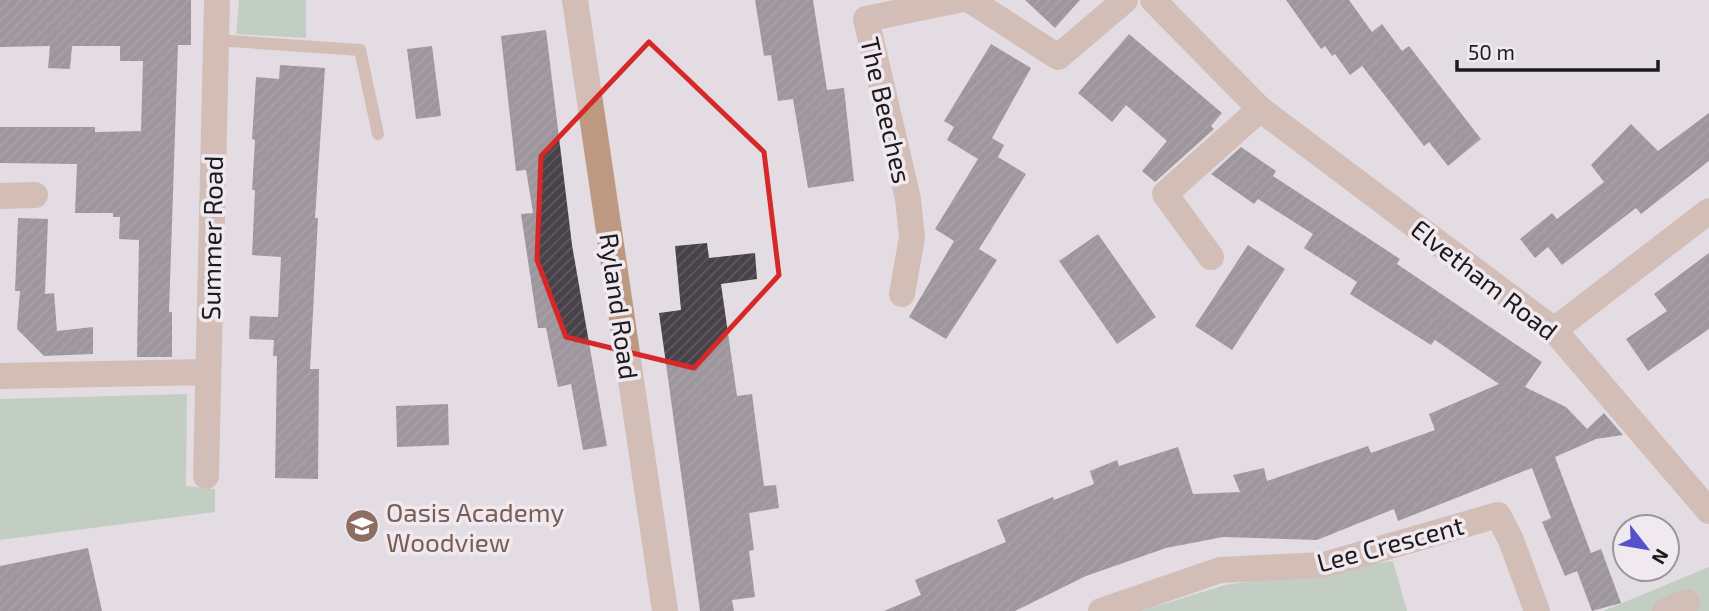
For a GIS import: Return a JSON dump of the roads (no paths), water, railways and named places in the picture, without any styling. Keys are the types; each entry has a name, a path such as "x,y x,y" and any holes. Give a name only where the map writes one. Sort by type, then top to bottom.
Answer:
{"street":[{"name":"Summer Road","path":"206,476 217,0"},
{"name":"Ryland Road","path":"575,0 665,611"},
{"name":"The Beeches","path":"902,294 912,237 908,199 866,19 958,0"},
{"path":"970,0 1058,57 1125,0"},
{"name":"Elvetham Road","path":"1153,0 1260,109 1554,330 1709,511"},
{"path":"1211,257 1165,194 1260,109"},
{"path":"0,197 34,195"},
{"path":"1554,330 1709,211"},
{"path":"0,376 208,372"},
{"name":"Lee Crescent","path":"1101,611 1220,570 1325,565 1498,515 1511,540 1537,611"}],"lane":[{"path":"215,40 360,50 378,134"}],"place":[{"name":"Oasis Academy Woodview","path":"362,526"}]}
